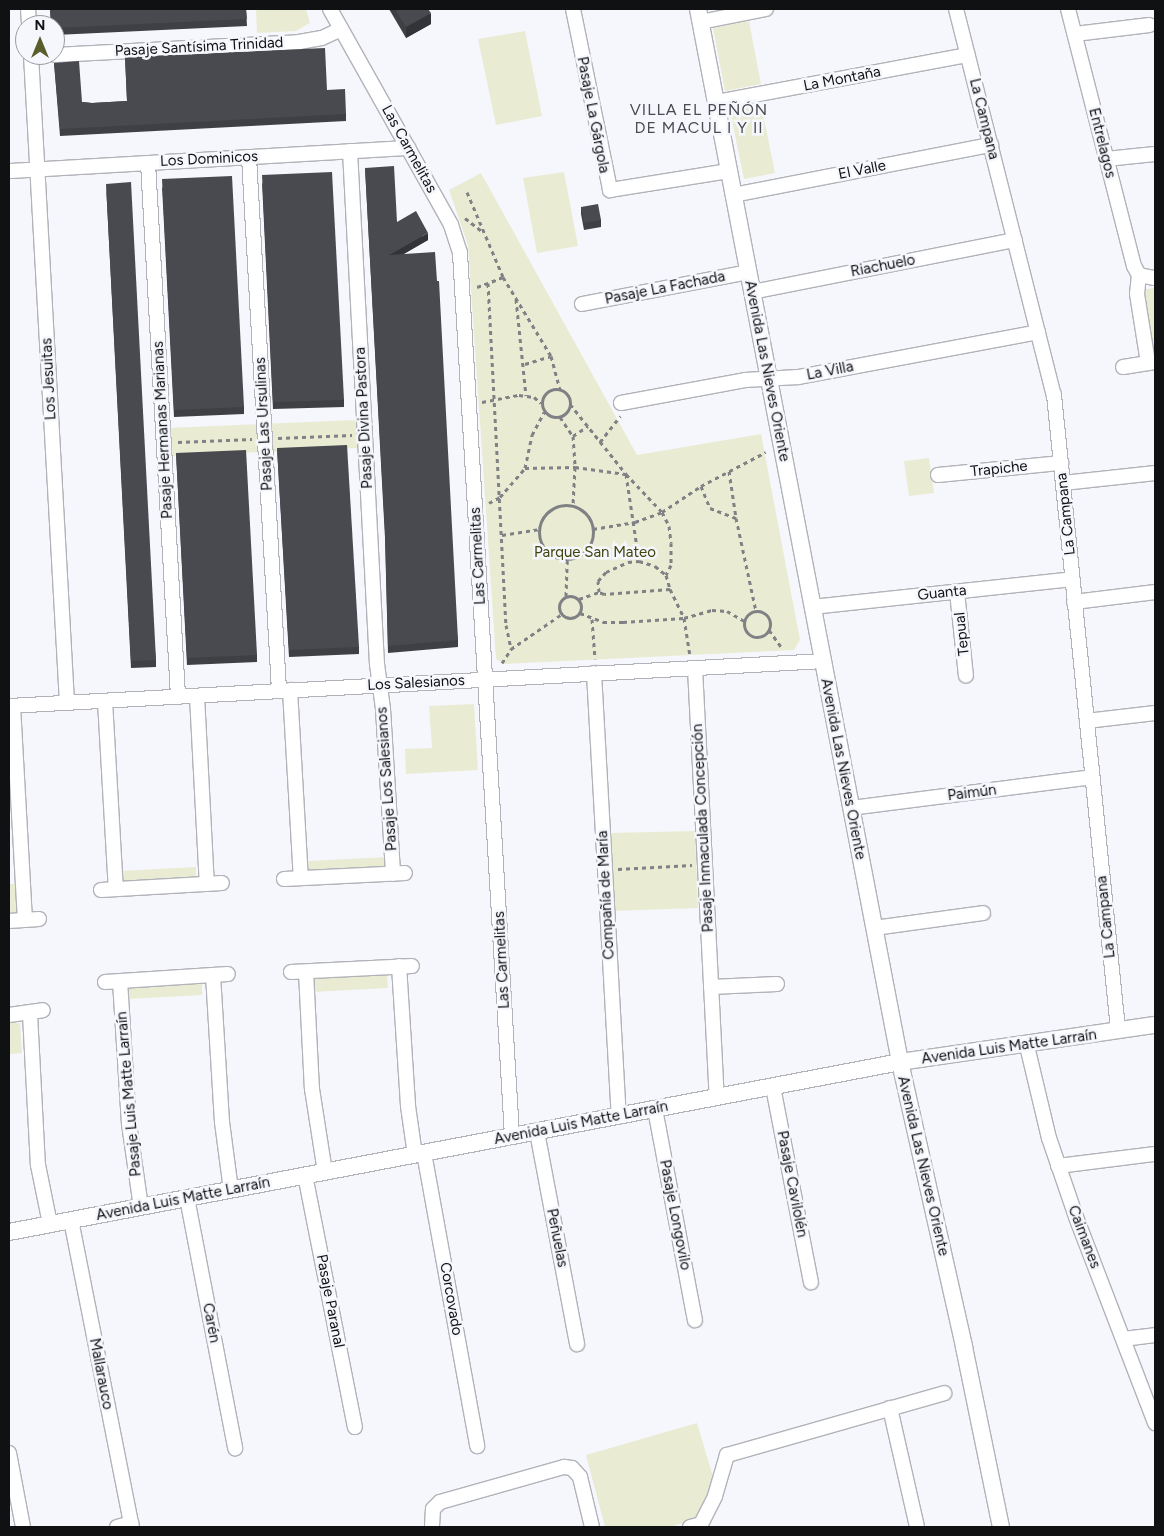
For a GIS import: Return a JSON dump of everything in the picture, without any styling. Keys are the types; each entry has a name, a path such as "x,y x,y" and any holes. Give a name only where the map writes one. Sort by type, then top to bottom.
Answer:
{"street":[{"name":"Las Carmelitas","path":"330,9 455,233 460,253 512,1136"},
{"name":"Pasaje La Gárgola","path":"573,9 610,190 729,171"},
{"path":"699,15 766,9"},
{"name":"La Campana","path":"956,9 1054,395 1118,1030"},
{"name":"Entrelagos","path":"1068,9 1134,266 1139,275"},
{"name":"Avenida Las Nieves Oriente","path":"699,15 900,1062 964,1347 1000,1527"},
{"path":"1074,34 1149,25"},
{"name":"Pasaje Santísima Trinidad","path":"65,54 299,42 322,38 341,29"},
{"name":"La Montaña","path":"716,102 968,55"},
{"name":"Los Jesuitas","path":"31,65 67,703"},
{"name":"El Valle","path":"733,195 991,145"},
{"name":"Los Dominicos","path":"9,171 408,148"},
{"name":"Pasaje Divina Pastora","path":"350,151 380,686"},
{"path":"1106,159 1155,154"},
{"name":"Pasaje Las Ursulinas","path":"249,157 285,691"},
{"name":"Pasaje Hermanas Marianas","path":"148,163 178,697"},
{"name":"Riachuelo","path":"752,292 1015,240"},
{"name":"Pasaje La Fachada","path":"582,304 748,272"},
{"path":"1124,367 1152,363 1137,294 1139,275 1155,278"},
{"name":"La Villa","path":"621,403 745,380 798,377 1038,332"},
{"name":"Trapiche","path":"938,475 1061,463"},
{"path":"1063,483 1155,472"},
{"name":"Guanta","path":"812,607 1072,580"},
{"name":"Tepual","path":"957,592 966,676"},
{"path":"1074,602 1155,592"},
{"name":"Los Salesianos","path":"11,706 823,661"},
{"name":"Pasaje Inmaculada Concepción","path":"695,668 717,1097"},
{"name":"Compañía de María","path":"594,674 619,1116"},
{"name":"Pasaje Los Salesianos","path":"284,879 399,873 380,686"},
{"path":"285,691 301,878"},
{"path":"197,696 207,884"},
{"path":"105,701 116,889"},
{"path":"11,706 25,920"},
{"path":"1086,721 1155,713"},
{"name":"Paimún","path":"851,808 1092,777"},
{"path":"101,890 222,883"},
{"path":"874,928 983,913"},
{"path":"9,921 39,919"},
{"path":"291,972 405,966 408,1106 419,1154"},
{"path":"306,972 312,1089 325,1172"},
{"path":"105,982 228,974"},
{"path":"213,975 222,1122 231,1190"},
{"name":"Pasaje Luis Matte Larraín","path":"120,981 129,1124 141,1207"},
{"path":"711,987 777,984"},
{"path":"9,1015 37,1012 38,1165 50,1224"},
{"name":"Avenida Luis Matte Larraín","path":"9,1232 900,1062 1027,1046 1155,1025"},
{"name":"Caimanes","path":"1027,1046 1058,1166 1155,1423"},
{"name":"Pasaje Cavilolén","path":"774,1086 811,1282"},
{"name":"Pasaje Longovilo","path":"655,1109 696,1320"},
{"name":"Peñuelas","path":"537,1132 578,1344"},
{"name":"Corcovado","path":"419,1154 477,1446"},
{"path":"1058,1166 1155,1154"},
{"name":"Pasaje Paranal","path":"305,1175 355,1427"},
{"name":"Carén","path":"187,1198 235,1448"},
{"name":"Mallarauco","path":"71,1220 126,1526"},
{"path":"1123,1339 1155,1335"},
{"path":"690,1527 701,1524 712,1503 727,1455 944,1393"},
{"path":"890,1408 917,1527"},
{"path":"9,1452 23,1527"},
{"path":"432,1527 432,1509 440,1502 564,1467 572,1468 580,1477 592,1527"}],"path":[{"path":"467,192 503,277 551,356 560,390"},
{"path":"503,277 488,283 492,400 500,498 506,625 512,649 562,614"},
{"path":"516,298 525,364 526,395"},
{"path":"525,364 551,356"},
{"path":"570,404 567,412 560,417 551,417 544,412 541,403 544,395 552,389 560,390 568,395 570,404 600,442 626,474 662,512 669,526 671,543 670,564 666,575"},
{"path":"492,400 526,395 541,403"},
{"path":"600,442 622,413 621,403"},
{"path":"500,498 525,468 532,435 544,412"},
{"path":"560,417 573,436 575,467 573,505"},
{"path":"573,436 588,426"},
{"path":"593,529 635,522 662,512 729,471 781,446"},
{"path":"525,468 575,467 626,474"},
{"path":"729,471 736,518 756,611 769,620 765,635 750,635 745,632 744,621"},
{"path":"626,474 635,522 639,561"},
{"path":"702,486 710,508 736,518"},
{"path":"561,505 573,505 586,514 593,529 587,549 567,558 556,557 546,550 540,540 539,529 542,518 550,510 561,505"},
{"path":"502,535 539,529"},
{"path":"562,614 560,601 566,596 567,558"},
{"path":"599,592 598,581 606,572 628,562 639,561 655,566 666,575 670,589 684,618 695,668"},
{"path":"566,596 579,599 599,592 670,589"},
{"path":"562,614 575,618 580,613 579,599"},
{"path":"580,613 592,619 623,622 684,618 712,610 727,611 744,621"},
{"path":"744,621 756,611"},
{"path":"592,619 594,674"},
{"path":"605,870 705,864"}],"green space":[{"path":"256,9 306,9 310,23 296,31 257,33"},
{"path":"749,21 761,84 725,91 713,28"},
{"path":"525,31 542,116 496,125 478,39"},
{"path":"761,104 775,173 744,179 730,111"},
{"path":"564,172 578,246 537,253 523,178"},
{"name":"Parque San Mateo","path":"481,173 637,455 761,434 800,640 794,650 504,664 496,659 468,245 449,190"},
{"path":"1155,288 1154,354 1144,303 1146,289"},
{"path":"357,420 358,448 170,456 168,428"},
{"path":"929,458 934,493 909,496 904,461"},
{"path":"474,704 478,770 406,774 405,749 432,748 429,706"},
{"path":"695,831 698,908 612,911 610,833"},
{"path":"388,857 389,870 309,874 308,861"},
{"path":"196,867 196,880 121,884 120,871"},
{"path":"9,884 15,884 17,914 9,915"},
{"path":"387,975 388,988 313,992 312,979"},
{"path":"202,982 202,995 127,999 126,986"},
{"path":"9,1023 20,1023 22,1053 9,1054"},
{"path":"697,1423 713,1477 710,1497 698,1518 671,1527 605,1527 586,1455"}],"building":[{"path":"50,9 246,9 247,19 65,28 65,15 50,15"},
{"path":"395,9 428,9 431,13 406,27"},
{"path":"325,48 327,90 345,89 346,114 60,129 54,65 65,65 65,62 79,61 82,102 127,101 125,57"},
{"path":"394,166 397,222 416,211 428,233 389,255 435,252 437,281 439,281 458,640 388,646 385,531 365,168"},
{"path":"332,172 344,400 273,402 262,175"},
{"path":"232,176 244,407 174,410 162,179"},
{"path":"131,182 156,660 131,661 106,184"},
{"path":"598,204 601,220 584,223 581,207"},
{"path":"347,445 359,647 289,650 277,448"},
{"path":"246,450 257,655 187,658 176,453"}],"district":[{"name":"VILLA EL PEÑÓN DE MACUL I Y II","path":"699,119"}]}
